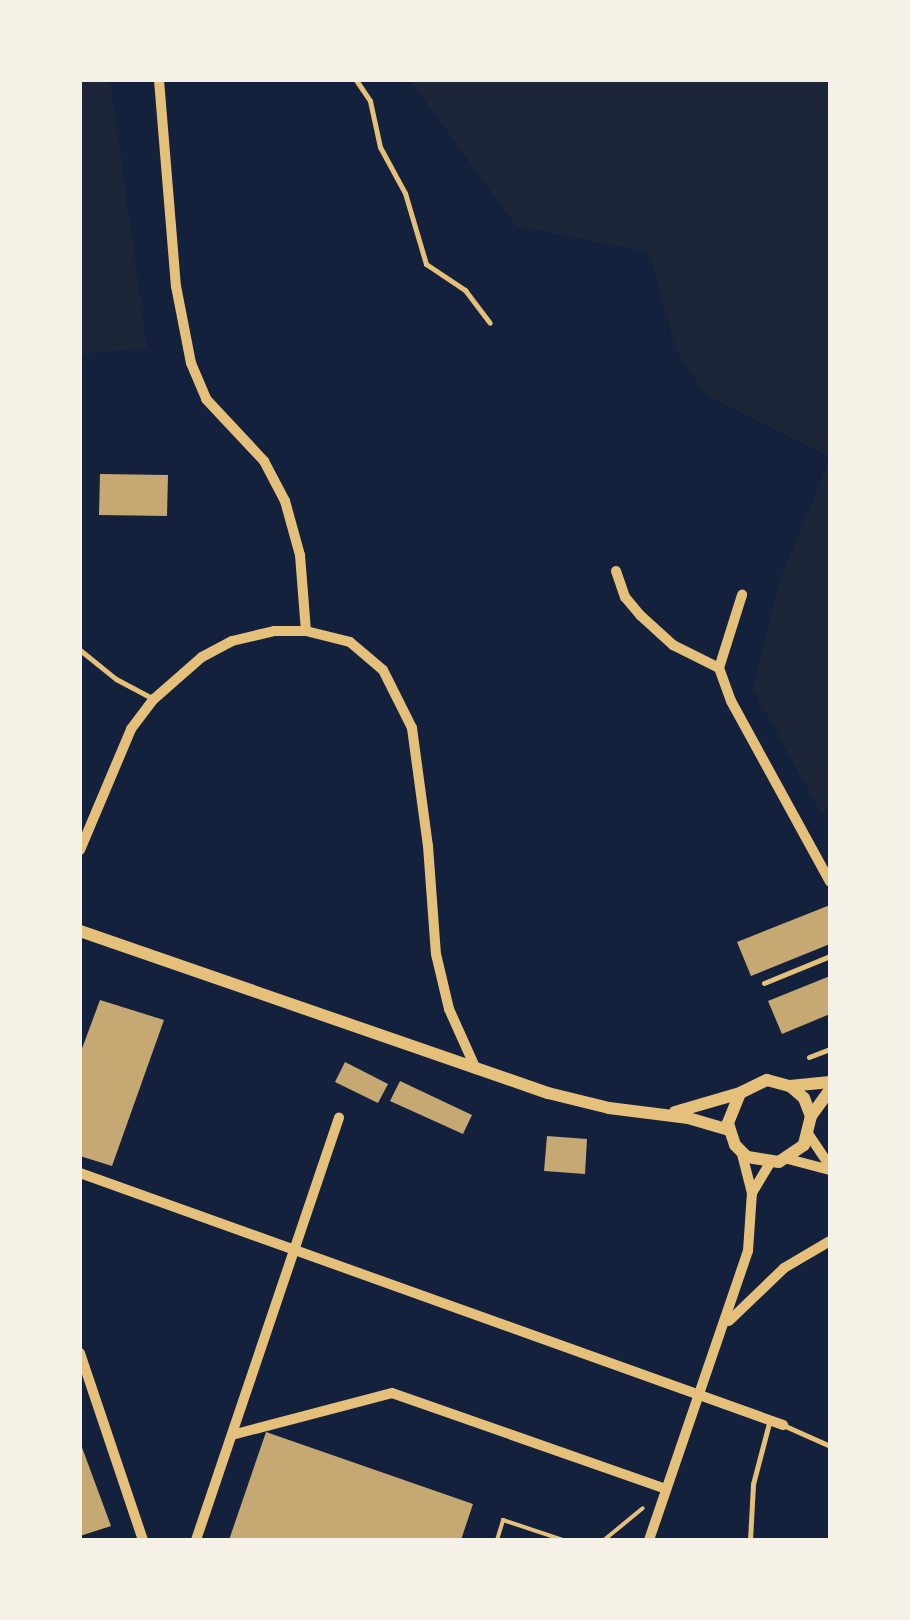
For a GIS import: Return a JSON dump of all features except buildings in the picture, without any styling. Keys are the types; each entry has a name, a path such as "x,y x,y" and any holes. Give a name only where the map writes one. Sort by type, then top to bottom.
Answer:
{"street":[{"path":"158,80 176,286 192,363 206,399 264,461 285,501 300,555 306,631"},
{"path":"616,570 624,597 640,615 673,644 719,668"},
{"path":"742,595 719,668 731,702 830,882"},
{"path":"80,850 124,744 154,699 202,658 232,640 274,631 306,631 361,649 382,670 406,711 420,767 442,984 476,1070"},
{"path":"80,931 476,1070 574,1100 668,1114 729,1130"},
{"path":"668,1114 740,1093 767,1080 790,1086 830,1082"},
{"path":"788,1159 809,1136 811,1116 804,1098 790,1086"},
{"path":"811,1116 830,1090"},
{"path":"649,1540 748,1251 752,1194 742,1153 729,1130 730,1110 740,1093"},
{"path":"196,1540 340,1118"},
{"path":"809,1136 830,1168"},
{"path":"742,1153 770,1163 788,1159 830,1168"},
{"path":"752,1194 770,1163"},
{"path":"80,1172 701,1392 783,1425"},
{"path":"725,1326 771,1278 830,1241"},
{"path":"80,1353 142,1540"},
{"path":"232,1435 392,1393 666,1490"}],"lane":[{"path":"356,80 370,101 380,147 405,193 426,264 464,290 490,323"},
{"path":"80,650 116,680 154,699"},
{"path":"764,983 830,956"},
{"path":"809,1057 830,1049"},
{"path":"750,1540 753,1484 770,1420"},
{"path":"783,1425 830,1446"}],"path":[{"path":"604,1540 666,1490"},
{"path":"496,1540 503,1520 563,1540"}],"shaded area":[{"path":"80,80 110,80 147,348 80,354"},
{"path":"410,80 830,80 830,457 706,395 676,350 649,252 516,226"},
{"path":"830,459 830,806 821,813 753,689 779,582"}]}
